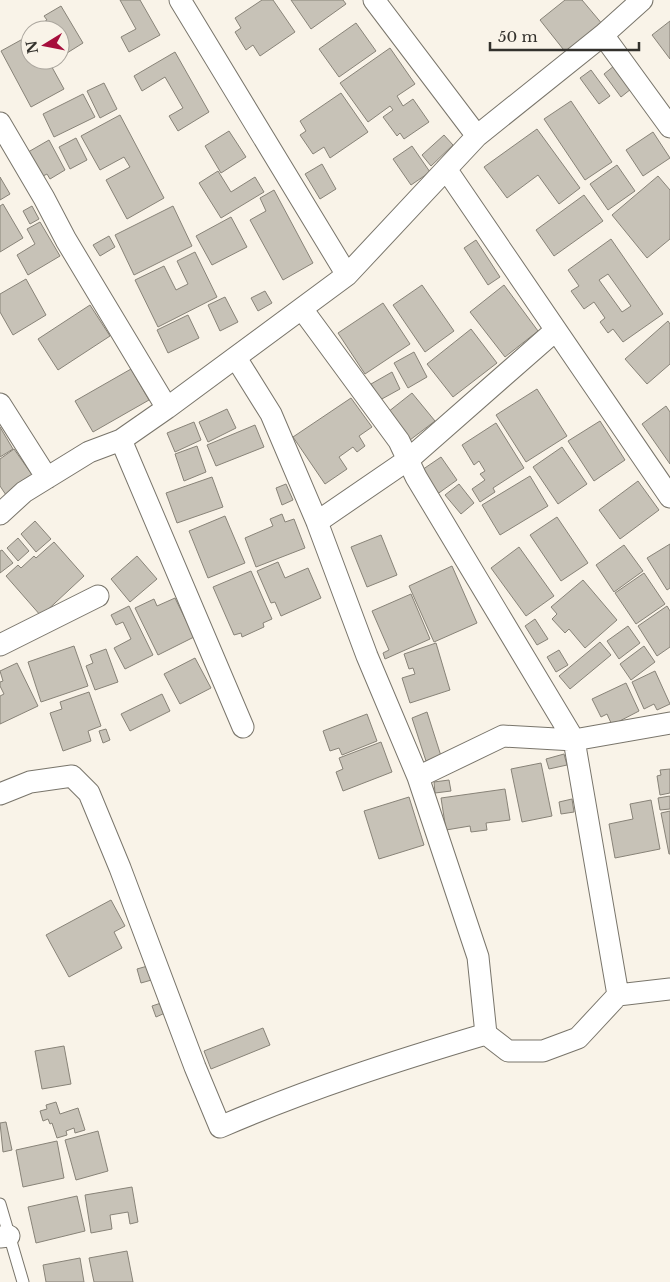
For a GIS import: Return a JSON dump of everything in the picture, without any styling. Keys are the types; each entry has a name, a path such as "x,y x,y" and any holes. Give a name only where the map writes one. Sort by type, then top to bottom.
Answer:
{"street":[{"path":"180,0 347,275"},
{"path":"374,0 477,136"},
{"path":"0,514 24,492 89,452 121,440 236,358 347,275 477,136 603,35 642,0"},
{"path":"603,35 670,127"},
{"path":"0,123 66,240 167,408"},
{"path":"446,169 670,497"},
{"path":"302,309 398,441 409,459 416,477 574,740 618,995"},
{"path":"317,522 409,459 556,330"},
{"path":"236,358 271,414 317,522 367,656 418,777 478,957 486,1034 508,1051 543,1051 578,1038 618,995 670,989"},
{"path":"0,404 47,478"},
{"path":"121,440 243,727"},
{"path":"0,645 98,596"},
{"path":"418,777 503,736 574,740 670,723"},
{"path":"0,794 30,782 72,776 90,793 220,1127 288,1097 486,1034"}],"lane":[{"path":"0,1204 4,1236 23,1282"}],"building":[{"path":"120,0 140,0 160,35 129,52 121,37 136,29"},
{"path":"262,0 273,0 295,32 260,56 253,45 246,50 235,32 241,28 235,18"},
{"path":"291,0 343,0 346,4 311,29"},
{"path":"565,0 582,0 603,25 567,54 540,20"},
{"path":"61,6 69,20 47,20 44,16"},
{"path":"70,21 83,43 70,51"},
{"path":"670,21 670,59 652,35"},
{"path":"356,23 376,51 339,77 319,49"},
{"path":"20,41 20,70 54,70 64,89 31,107 1,51"},
{"path":"390,48 415,84 397,96 403,106 413,99 429,122 404,139 400,133 397,136 383,117 393,110 390,106 368,122 340,83"},
{"path":"175,52 209,112 178,131 169,116 183,108 165,77 142,91 134,76"},
{"path":"614,66 631,89 621,97 604,74"},
{"path":"591,70 610,96 599,104 580,78"},
{"path":"104,83 117,109 100,118 87,91"},
{"path":"341,93 368,132 330,158 324,147 313,154 300,135 306,131 300,121"},
{"path":"83,94 95,117 54,137 43,114"},
{"path":"571,101 612,162 585,180 544,119"},
{"path":"120,115 164,198 127,219 106,180 130,167 124,157 100,170 81,136"},
{"path":"537,129 580,188 559,204 538,175 507,198 484,167"},
{"path":"229,131 246,157 221,173 205,146"},
{"path":"653,132 670,158 643,176 626,150"},
{"path":"444,135 453,145 431,166 422,155"},
{"path":"76,138 87,160 70,169 59,147"},
{"path":"49,140 65,170 50,179 47,174 37,179 23,155"},
{"path":"412,146 430,172 411,185 393,159"},
{"path":"322,164 336,189 320,199 305,174"},
{"path":"617,165 635,191 608,210 590,184"},
{"path":"218,171 231,192 255,177 264,192 221,218 199,183"},
{"path":"658,176 670,190 670,239 647,258 612,215"},
{"path":"0,177 10,194 0,200"},
{"path":"274,190 313,263 283,280 250,220 266,211 260,198"},
{"path":"584,195 603,221 554,256 536,230"},
{"path":"3,204 23,238 0,252 0,206"},
{"path":"32,206 39,219 30,224 23,211"},
{"path":"173,206 192,246 134,275 115,235"},
{"path":"231,217 247,247 212,265 196,236"},
{"path":"40,222 60,256 28,275 17,255 35,244 27,229"},
{"path":"109,236 115,247 100,256 93,245"},
{"path":"611,239 663,314 623,342 613,329 608,333 600,322 605,318 594,302 584,309 571,291 579,286 568,270","holes":["608,274 631,306 622,312 599,280"]},
{"path":"476,240 500,277 488,285 464,248"},
{"path":"195,252 217,297 158,327 135,280 164,266 176,290 188,284 177,261"},
{"path":"26,279 46,315 13,335 0,312 0,294"},
{"path":"422,285 454,331 425,352 393,305"},
{"path":"504,285 538,331 505,357 470,312"},
{"path":"265,291 272,303 258,311 251,298"},
{"path":"225,297 238,322 220,331 208,305"},
{"path":"383,303 410,344 365,374 338,333"},
{"path":"90,305 110,336 58,370 38,339"},
{"path":"188,315 199,338 168,353 157,330"},
{"path":"668,321 670,324 670,364 647,384 625,359"},
{"path":"471,329 497,363 453,397 427,364"},
{"path":"414,352 427,377 408,388 394,363"},
{"path":"131,369 149,400 93,432 75,401"},
{"path":"392,372 400,389 380,400 371,384"},
{"path":"537,389 567,436 526,462 496,415"},
{"path":"412,393 435,421 410,440 388,412"},
{"path":"351,398 372,427 359,436 365,446 357,452 353,447 339,457 347,469 325,484 293,437"},
{"path":"666,406 670,412 670,464 642,424"},
{"path":"227,409 236,428 208,442 199,422"},
{"path":"600,421 625,460 594,481 568,441"},
{"path":"194,422 201,440 175,452 167,433"},
{"path":"496,423 524,468 493,488 495,492 480,502 472,489 485,480 480,474 485,471 479,461 474,465 462,445"},
{"path":"255,425 264,447 216,466 207,445"},
{"path":"0,427 13,449 0,457"},
{"path":"197,446 206,472 184,481 175,454"},
{"path":"562,447 587,484 558,504 533,467"},
{"path":"14,449 33,476 6,495 0,486 0,459"},
{"path":"441,457 457,480 436,495 419,472"},
{"path":"530,476 548,506 500,535 482,505"},
{"path":"212,477 223,507 177,523 166,493"},
{"path":"638,481 659,510 620,539 599,510"},
{"path":"286,484 293,500 282,505 276,488"},
{"path":"459,484 474,503 461,514 445,495"},
{"path":"282,514 285,522 294,519 305,548 256,567 245,538 273,526 270,519"},
{"path":"225,516 245,563 208,578 189,531"},
{"path":"557,517 588,563 561,581 530,535"},
{"path":"35,521 51,539 36,552 21,534"},
{"path":"381,535 397,575 367,587 351,547"},
{"path":"18,538 29,551 18,561 7,548"},
{"path":"54,542 84,576 41,616 6,576 18,565 21,568 34,556 36,558"},
{"path":"670,544 670,588 667,590 647,558"},
{"path":"624,545 643,571 614,592 596,565"},
{"path":"519,547 554,596 526,616 491,568"},
{"path":"2,550 13,563 0,573 0,551"},
{"path":"137,556 157,579 130,602 111,579"},
{"path":"278,562 285,578 308,568 321,598 281,616 275,602 271,603 257,571"},
{"path":"452,566 477,623 434,642 409,586"},
{"path":"251,571 272,619 263,623 264,627 242,637 241,633 234,635 213,587"},
{"path":"644,573 665,604 636,624 615,593"},
{"path":"583,580 617,620 585,648 569,629 565,633 552,619 557,614 551,607"},
{"path":"411,594 430,639 385,659 383,653 389,650 372,611"},
{"path":"175,598 194,637 158,655 135,608 154,599 157,606"},
{"path":"129,606 153,655 125,669 114,648 131,639 123,622 116,625 111,615"},
{"path":"667,606 670,611 670,647 657,656 638,626"},
{"path":"535,619 548,639 537,645 525,626"},
{"path":"628,626 640,643 619,659 607,641"},
{"path":"600,642 611,655 570,689 559,676"},
{"path":"436,643 450,690 410,703 402,678 415,674 413,668 409,669 404,654"},
{"path":"74,646 88,686 41,702 28,662"},
{"path":"644,646 655,662 631,680 620,664"},
{"path":"106,649 118,682 95,690 86,666 93,663 90,655"},
{"path":"559,650 568,665 556,672 547,657"},
{"path":"195,658 211,688 180,704 164,674"},
{"path":"17,663 38,706 0,724 0,696 4,694 0,686 0,682 3,681 0,671"},
{"path":"655,671 670,704 657,710 654,704 644,709 632,682"},
{"path":"626,683 639,711 612,725 607,714 601,717 592,699"},
{"path":"89,692 101,726 88,731 91,741 63,751 50,713 62,709 60,702"},
{"path":"162,694 170,711 130,731 121,714"},
{"path":"427,712 441,756 426,761 412,718"},
{"path":"367,714 377,741 342,755 339,748 330,751 323,731"},
{"path":"106,729 110,740 103,743 99,731"},
{"path":"381,742 392,772 343,791 336,772 343,769 339,758"},
{"path":"564,754 567,765 549,769 546,759"},
{"path":"541,763 552,816 522,822 511,769"},
{"path":"670,769 670,793 660,795 657,776 661,775 660,770"},
{"path":"449,780 451,791 435,793 434,782"},
{"path":"505,789 510,820 486,823 487,830 471,832 470,826 446,830 441,798"},
{"path":"670,796 670,809 660,810 658,798"},
{"path":"409,797 424,845 379,859 364,811"},
{"path":"572,799 574,812 561,814 559,802"},
{"path":"651,800 660,849 615,858 609,824 633,819 630,804"},
{"path":"670,811 670,854 669,854 661,813"},
{"path":"111,900 125,926 114,932 122,948 69,977 46,935"},
{"path":"151,965 155,979 141,983 137,969"},
{"path":"161,1003 165,1013 156,1017 152,1006"},
{"path":"263,1028 270,1045 211,1069 204,1051"},
{"path":"64,1046 71,1084 42,1089 35,1051"},
{"path":"56,1102 60,1114 78,1108 85,1130 75,1133 74,1128 66,1131 67,1135 57,1138 52,1123 50,1124 48,1119 43,1121 40,1111 47,1109 46,1105"},
{"path":"6,1122 12,1150 3,1152 0,1123"},
{"path":"98,1131 108,1171 76,1180 65,1140"},
{"path":"57,1141 64,1178 23,1187 16,1150"},
{"path":"132,1187 138,1222 130,1224 128,1212 110,1215 112,1229 91,1233 85,1195"},
{"path":"77,1196 85,1231 36,1243 28,1207"},
{"path":"127,1251 133,1282 94,1282 89,1258"},
{"path":"80,1258 84,1282 46,1282 43,1265"}]}
